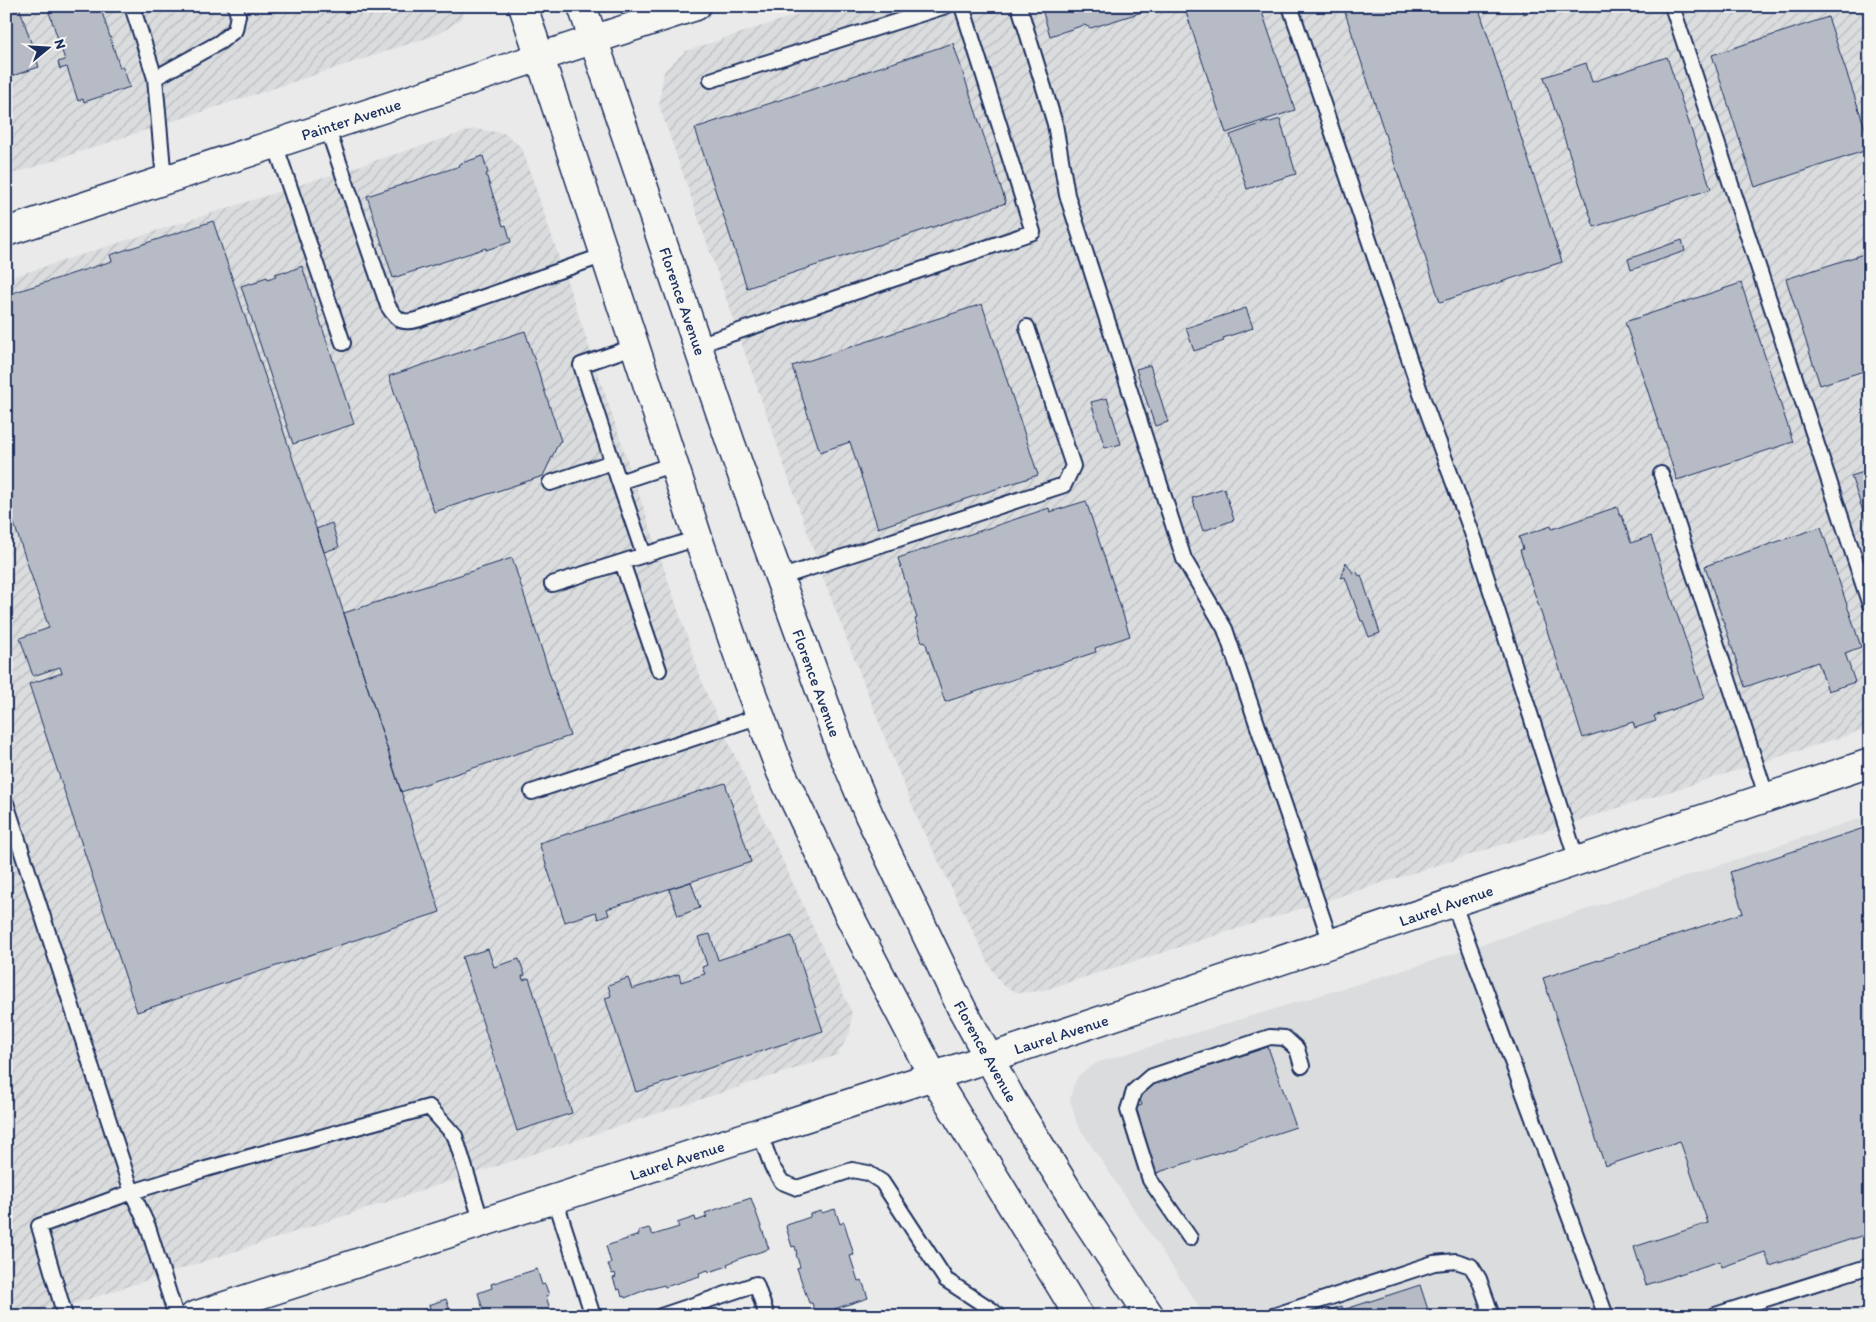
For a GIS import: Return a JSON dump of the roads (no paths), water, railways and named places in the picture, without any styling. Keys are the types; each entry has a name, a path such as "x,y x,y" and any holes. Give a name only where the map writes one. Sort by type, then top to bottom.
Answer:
{"main road":[{"path":"523,6 698,538 781,772 848,913 933,1076 1079,1316"},
{"name":"Florence Avenue","path":"582,6 779,578 842,751 869,815 932,948 1013,1102 1083,1215 1150,1316"},
{"name":"Painter Avenue","path":"6,232 696,6"},
{"name":"Laurel Avenue","path":"194,1316 989,1058 1870,763"}],"lane":[{"path":"132,6 155,78 164,180"},
{"path":"155,78 220,42 235,30 238,15 235,6"},
{"path":"711,80 946,6"},
{"path":"698,345 1033,232 962,6"},
{"path":"1019,6 1056,124 1067,195 1184,559 1226,629 1331,944"},
{"path":"1290,6 1418,385 1475,541 1577,861"},
{"path":"1672,6 1870,605"},
{"path":"327,127 388,306 395,317 408,322 420,319 605,255"},
{"path":"275,144 343,343"},
{"path":"779,578 1064,485 1073,466 1027,327"},
{"path":"636,346 580,365 644,555"},
{"path":"550,484 612,462"},
{"path":"619,482 674,464"},
{"path":"1661,474 1767,798"},
{"path":"552,584 698,538"},
{"path":"622,562 659,670"},
{"path":"532,792 760,716"},
{"path":"6,803 132,1192 148,1227 176,1316"},
{"path":"1453,902 1606,1316"},
{"path":"1190,1238 1150,1180 1128,1110 1134,1090 1150,1077 1270,1037 1285,1038 1297,1049 1302,1066"},
{"path":"64,1316 38,1226 132,1192 206,1169 429,1107 455,1136 482,1223"},
{"path":"760,1133 772,1167 782,1182 797,1188 852,1170 868,1173 882,1182 946,1280 992,1310 998,1316"},
{"path":"555,1199 593,1316"},
{"path":"1273,1316 1434,1263 1456,1261 1471,1266 1480,1279 1492,1316"},
{"path":"1712,1316 1745,1311 1870,1266"},
{"path":"661,1316 756,1284 767,1316"}]}
